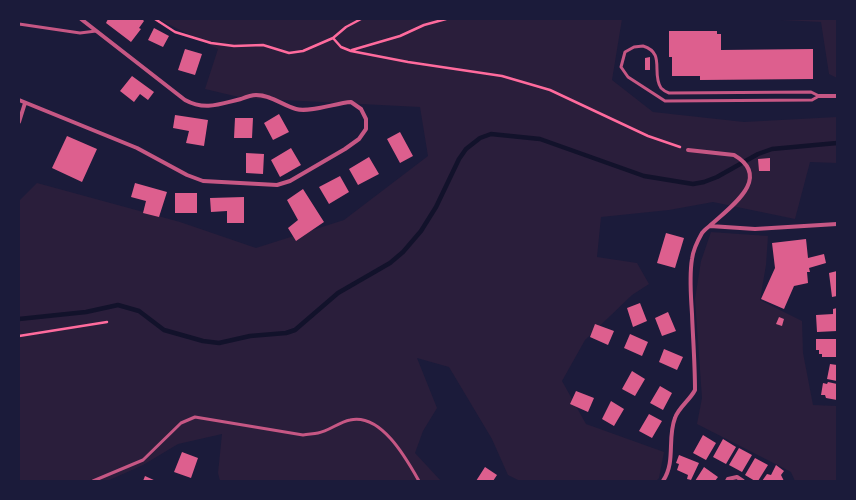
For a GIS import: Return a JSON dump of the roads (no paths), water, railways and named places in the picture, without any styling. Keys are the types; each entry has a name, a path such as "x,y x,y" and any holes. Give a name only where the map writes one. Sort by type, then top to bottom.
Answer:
{"street":[{"path":"19,100 137,148 187,175 203,181 277,185 290,181 345,149 359,139 366,129 366,119 361,109 351,102 339,103 312,110 297,110 270,97 255,95 208,107 194,105 185,100 81,19"},
{"path":"819,96 837,96"},
{"path":"19,122 25,103"},
{"path":"663,481 670,469 672,433 675,416 692,396 695,390 690,278 692,257 703,232 744,192 749,184 750,175 748,166 734,155 688,150"},
{"path":"710,226 754,230 837,224"},
{"path":"727,481 728,479 737,477 743,481"}],"lane":[{"path":"19,24 80,33 96,31"},
{"path":"643,46 654,52 659,84 661,89 669,93 812,92 819,96 812,100 665,101 628,77 621,67 625,52 634,47 643,46"},
{"path":"93,481 143,460 181,423 195,418 303,435 319,433 348,420 360,418 376,424 387,433 419,481"}],"waterway":[{"path":"19,319 86,312 118,305 139,311 164,330 203,341 219,343 250,336 286,333 295,330 338,293 390,263 403,252 421,231 436,207 459,159 466,149 480,138 491,134 540,139 644,176 693,184 717,177 758,154 772,149 837,143"}]}
